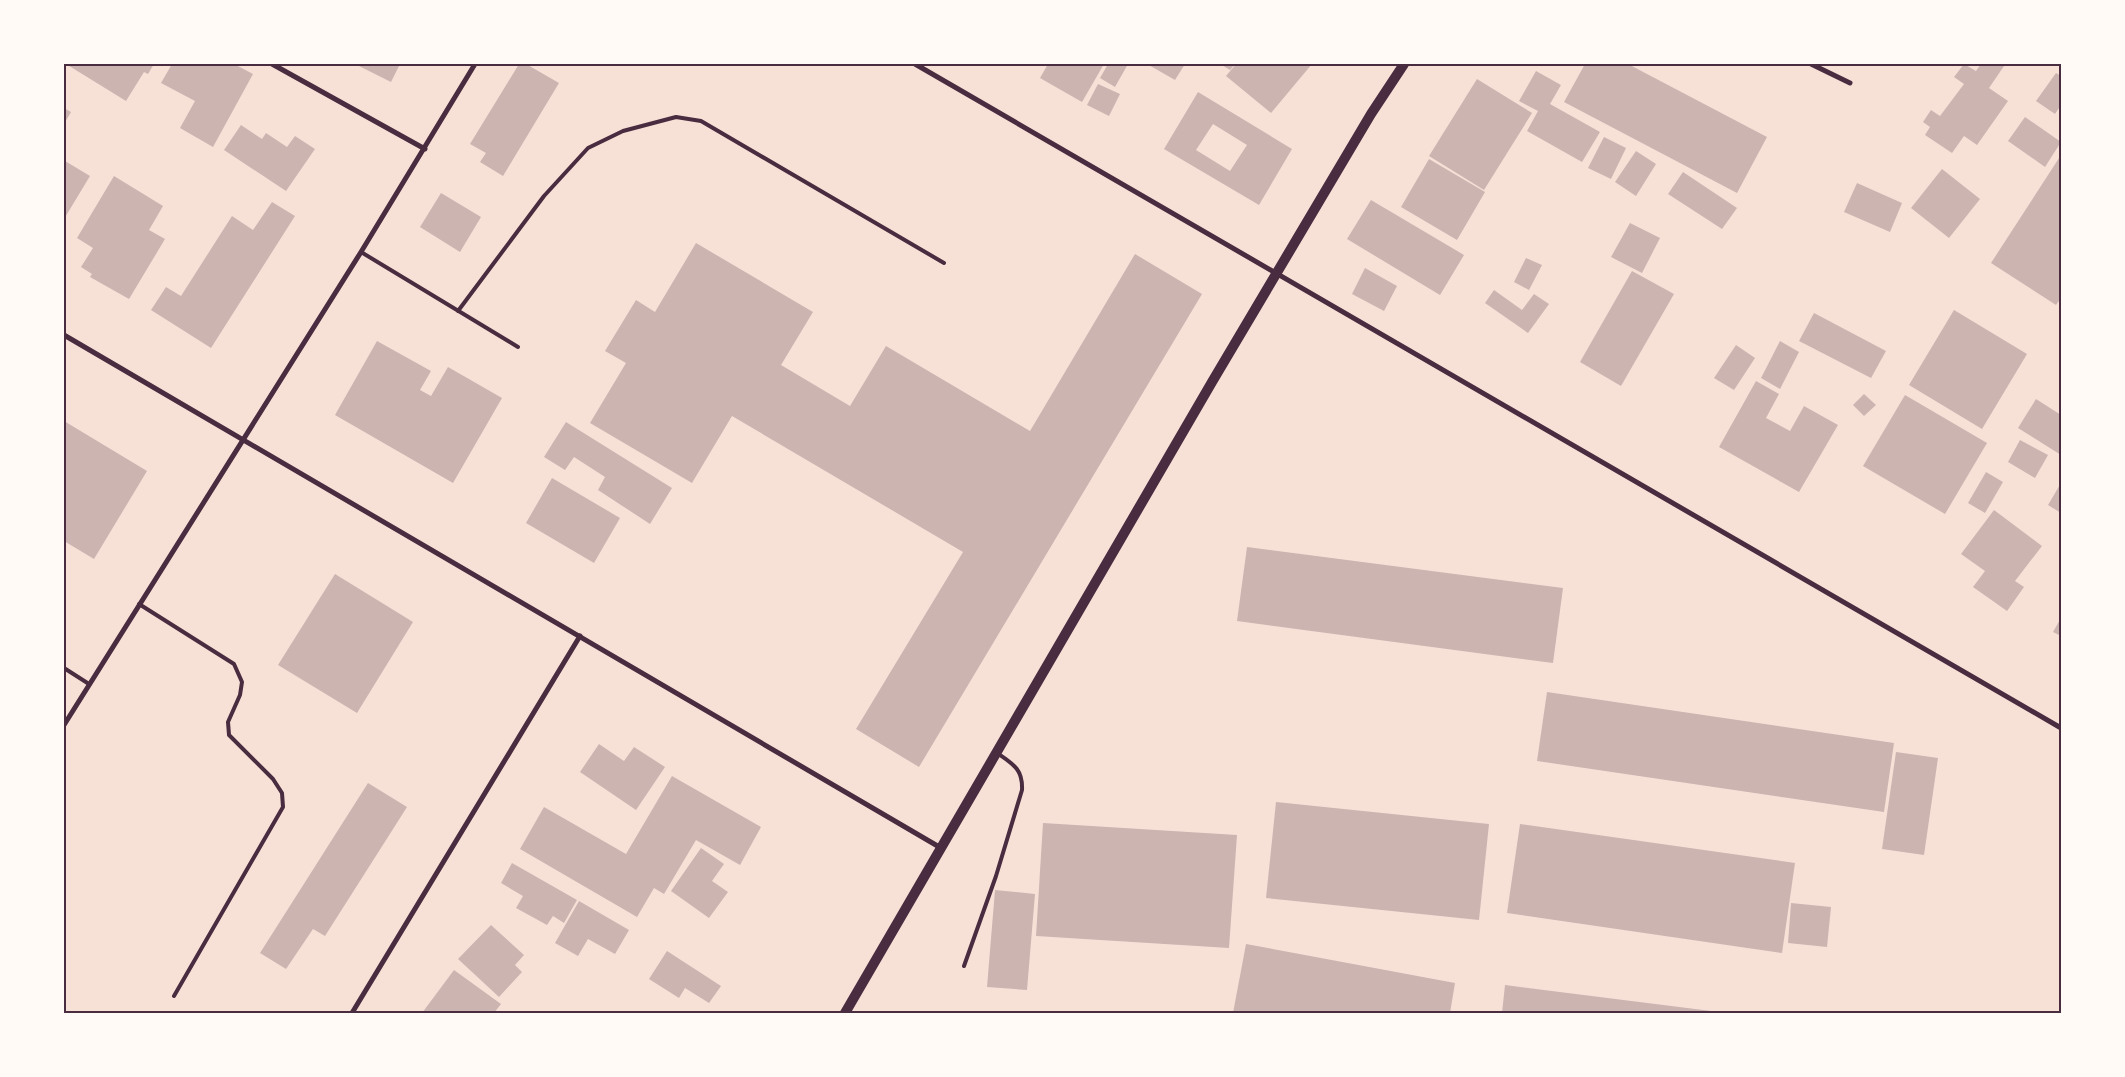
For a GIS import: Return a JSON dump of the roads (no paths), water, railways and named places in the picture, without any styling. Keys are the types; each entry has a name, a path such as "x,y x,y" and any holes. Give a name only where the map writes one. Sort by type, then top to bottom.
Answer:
{"main road":[{"path":"845,1013 1212,382 1278,274 1371,114 1404,64"}],"street":[{"path":"272,64 425,149"},
{"path":"64,725 361,252 475,64"},
{"path":"915,64 2061,728"},
{"path":"1811,64 1850,83"},
{"path":"64,335 942,848"},
{"path":"352,1013 580,636"}],"lane":[{"path":"458,311 544,196 588,148 622,131 676,117 701,121 944,263"},
{"path":"361,252 518,347"},
{"path":"139,604 234,664 242,682 240,694 228,722 229,735 273,779 282,793 283,807 174,996"},
{"path":"64,668 89,684"},
{"path":"964,966 996,876 1022,790 1022,778 1018,768 997,753"}]}
